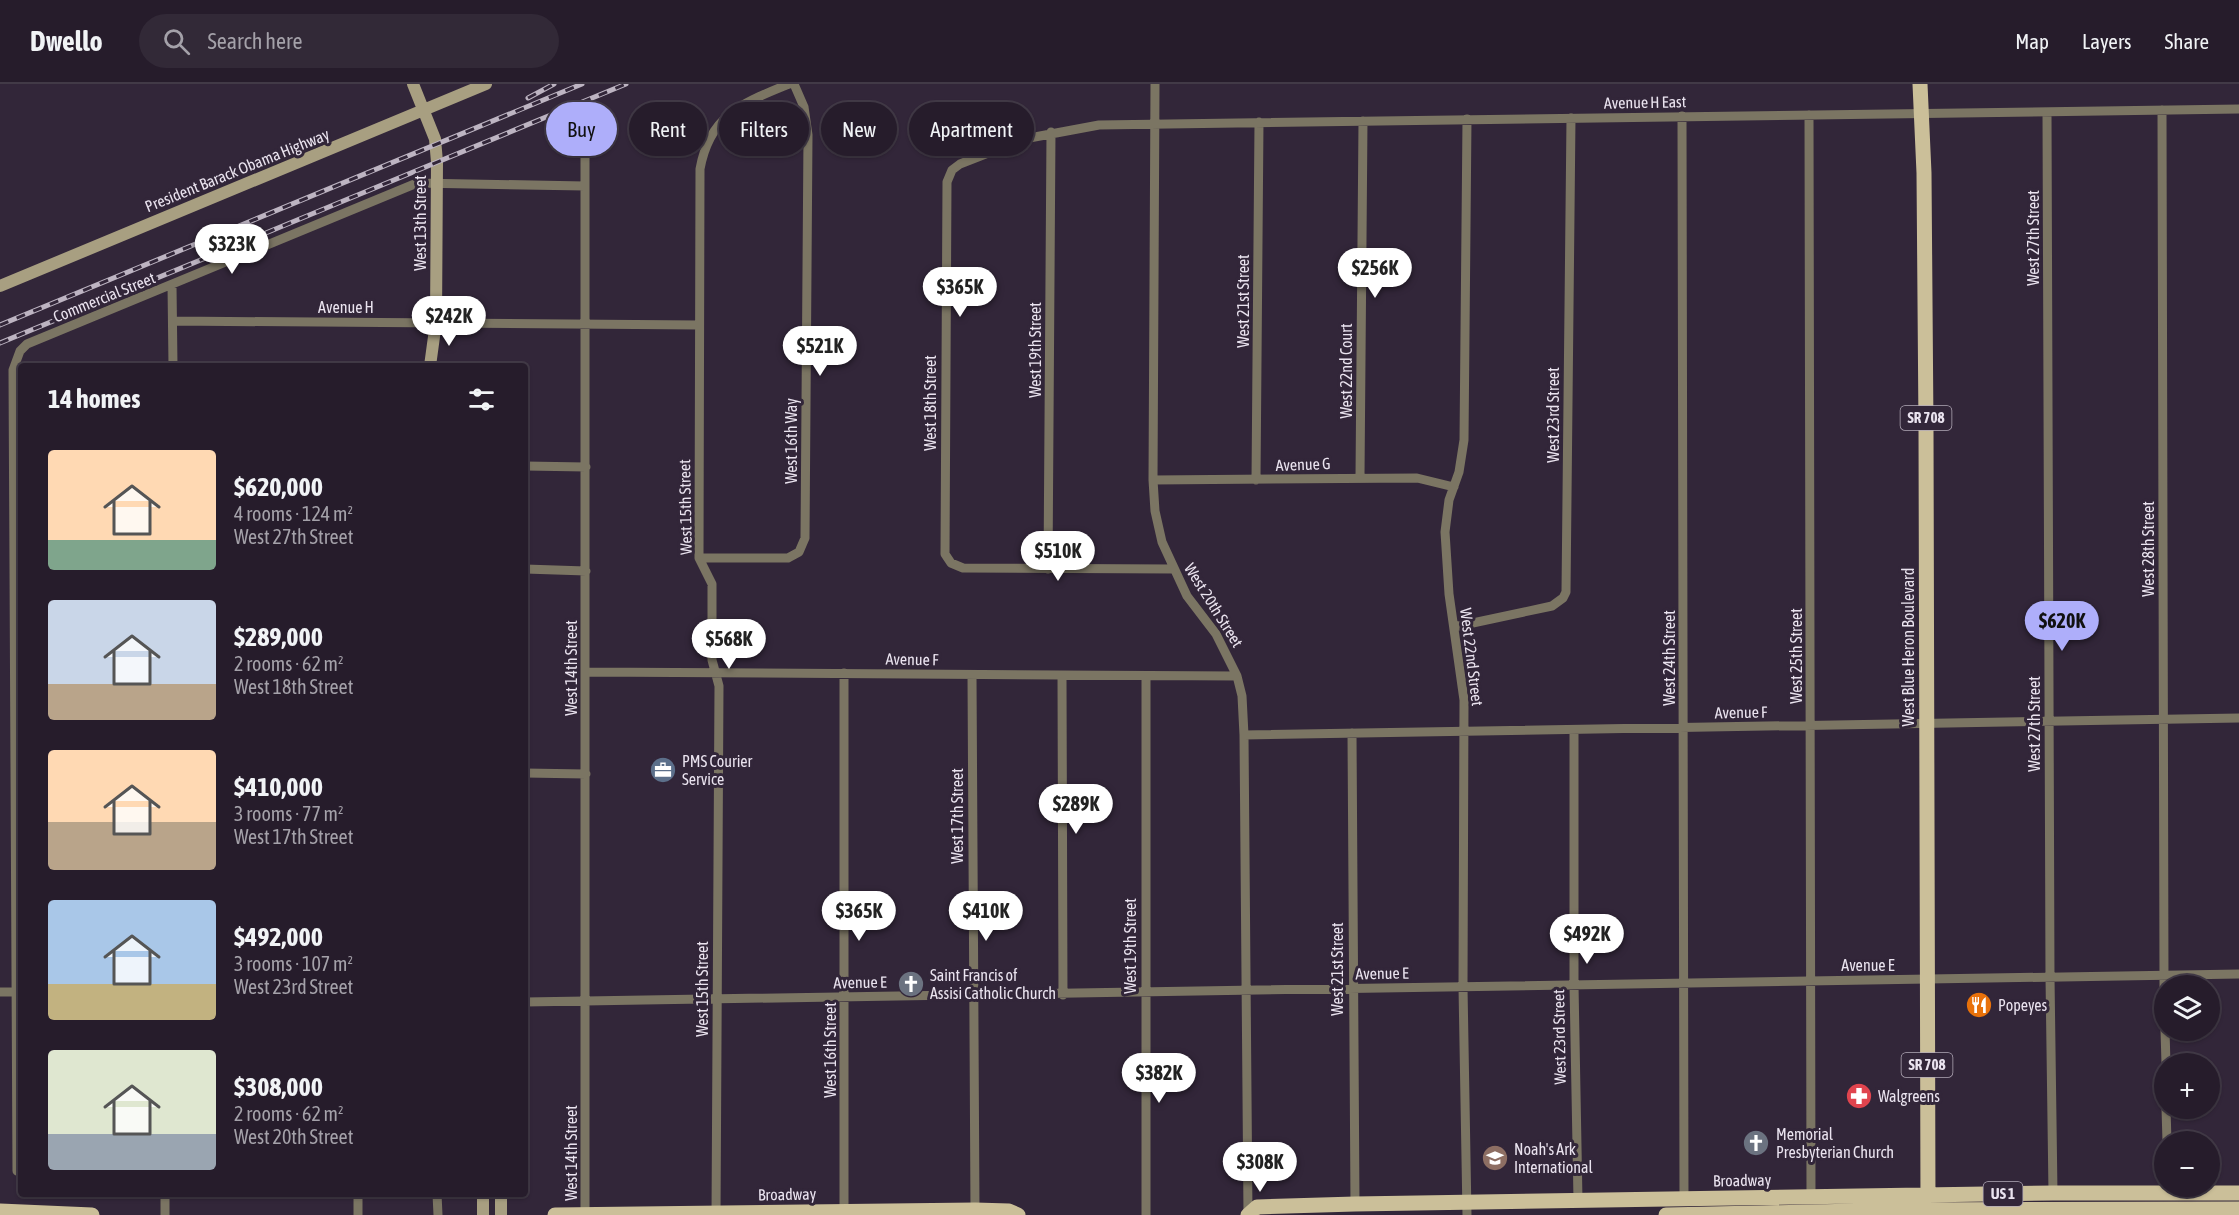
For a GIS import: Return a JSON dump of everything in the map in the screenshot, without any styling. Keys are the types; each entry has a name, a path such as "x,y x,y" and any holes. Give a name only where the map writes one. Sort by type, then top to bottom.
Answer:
{"main road":[{"name":"West 13th Street","path":"413,84 435,139 438,182 436,322 430,363"},
{"name":"President Barack Obama Highway","path":"0,285 486,84"},
{"name":"West Blue Heron Boulevard","path":"1920,84 1923,113 1926,428 1928,1207"},
{"name":"Broadway","path":"1666,1215 1821,1213 1928,1207 2053,1193 2154,1190"},
{"name":"Broadway","path":"2220,1193 2239,1193"},
{"name":"Broadway","path":"1248,1215 1257,1207 1355,1204 1467,1208 1578,1200 1812,1196 1928,1207 2044,1212 2239,1209"},
{"path":"483,1197 483,1215"},
{"path":"501,1197 501,1215"},
{"path":"2131,1212 2142,1199 2206,1200 2211,1197"},
{"name":"Broadway","path":"555,1215 975,1210 1009,1211 1018,1215"},
{"path":"0,1211 92,1215"}],"street":[{"name":"West 15th Street","path":"716,1214 719,686 712,660 712,584 699,558 700,169 707,143 719,124 742,104 789,84"},
{"name":"West 16th Way","path":"699,558 788,558 799,552 805,538 808,135 804,107 794,84"},
{"name":"West 20th Street","path":"1155,84 1153,480 1158,527 1187,596 1226,651 1237,676 1242,696 1248,1215"},
{"name":"Avenue H East","path":"1051,132 1099,125 1155,123 2239,109"},
{"name":"West 28th Street","path":"2162,110 2164,975"},
{"name":"West 27th Street","path":"2047,112 2050,977 2053,1193"},
{"name":"West 25th Street","path":"1809,115 1812,1196"},
{"name":"West 24th Street","path":"1682,117 1685,728 1684,1199"},
{"name":"West 23rd Street","path":"1454,627 1552,606 1563,598 1566,592 1571,118"},
{"name":"West 22nd Street","path":"1467,119 1464,440 1444,532 1445,564 1462,669 1464,732 1463,987 1467,1208"},
{"name":"West 22nd Court","path":"1360,477 1363,121"},
{"name":"West 21st Street","path":"1256,480 1259,122"},
{"name":"West 18th Street","path":"1048,569 963,568 951,563 944,547 948,175 960,164 1005,146 1051,132"},
{"name":"West 19th Street","path":"1048,569 1051,132"},
{"name":"West 14th Street","path":"585,156 585,1215"},
{"name":"Commercial Street","path":"18,658 14,370 17,357 27,344 417,183 585,186"},
{"path":"172,285 173,363"},
{"name":"Avenue H","path":"173,321 585,322 699,325"},
{"path":"528,466 586,467"},
{"name":"Avenue G","path":"1153,480 1417,478 1454,487"},
{"path":"528,569 586,571"},
{"path":"1048,569 1174,569"},
{"path":"18,658 18,762"},
{"name":"Avenue F","path":"586,672 1237,676"},
{"name":"West 16th Street","path":"844,673 844,1211"},
{"name":"West 17th Street","path":"972,675 975,1210"},
{"path":"1062,676 1063,995"},
{"name":"West 19th Street","path":"1146,676 1146,1215"},
{"name":"Avenue F","path":"1244,735 2239,718"},
{"name":"West 23rd Street","path":"1574,730 1574,985 1578,1200"},
{"name":"West 21st Street","path":"1352,734 1355,1204"},
{"path":"528,773 586,774"},
{"name":"Avenue E","path":"2202,975 2239,974"},
{"name":"Avenue E","path":"528,1002 2154,976"},
{"path":"0,992 18,992"},
{"path":"17,1171 18,1082"},
{"path":"165,1197 165,1215"},
{"path":"358,1197 358,1215"},
{"path":"437,1197 438,1215"}],"railway":[{"path":"528,98 554,84"},
{"path":"0,325 582,84"},
{"path":"0,343 626,84"}],"place":[{"name":"PMS Courier Service","path":"663,770"},
{"name":"Saint Francis of Assisi Catholic Church","path":"911,984"},
{"name":"Popeyes","path":"1979,1005"},
{"name":"Walgreens","path":"1859,1096"},
{"name":"Memorial Presbyterian Church","path":"1756,1143"},
{"name":"Noah's Ark International","path":"1495,1158"}]}
